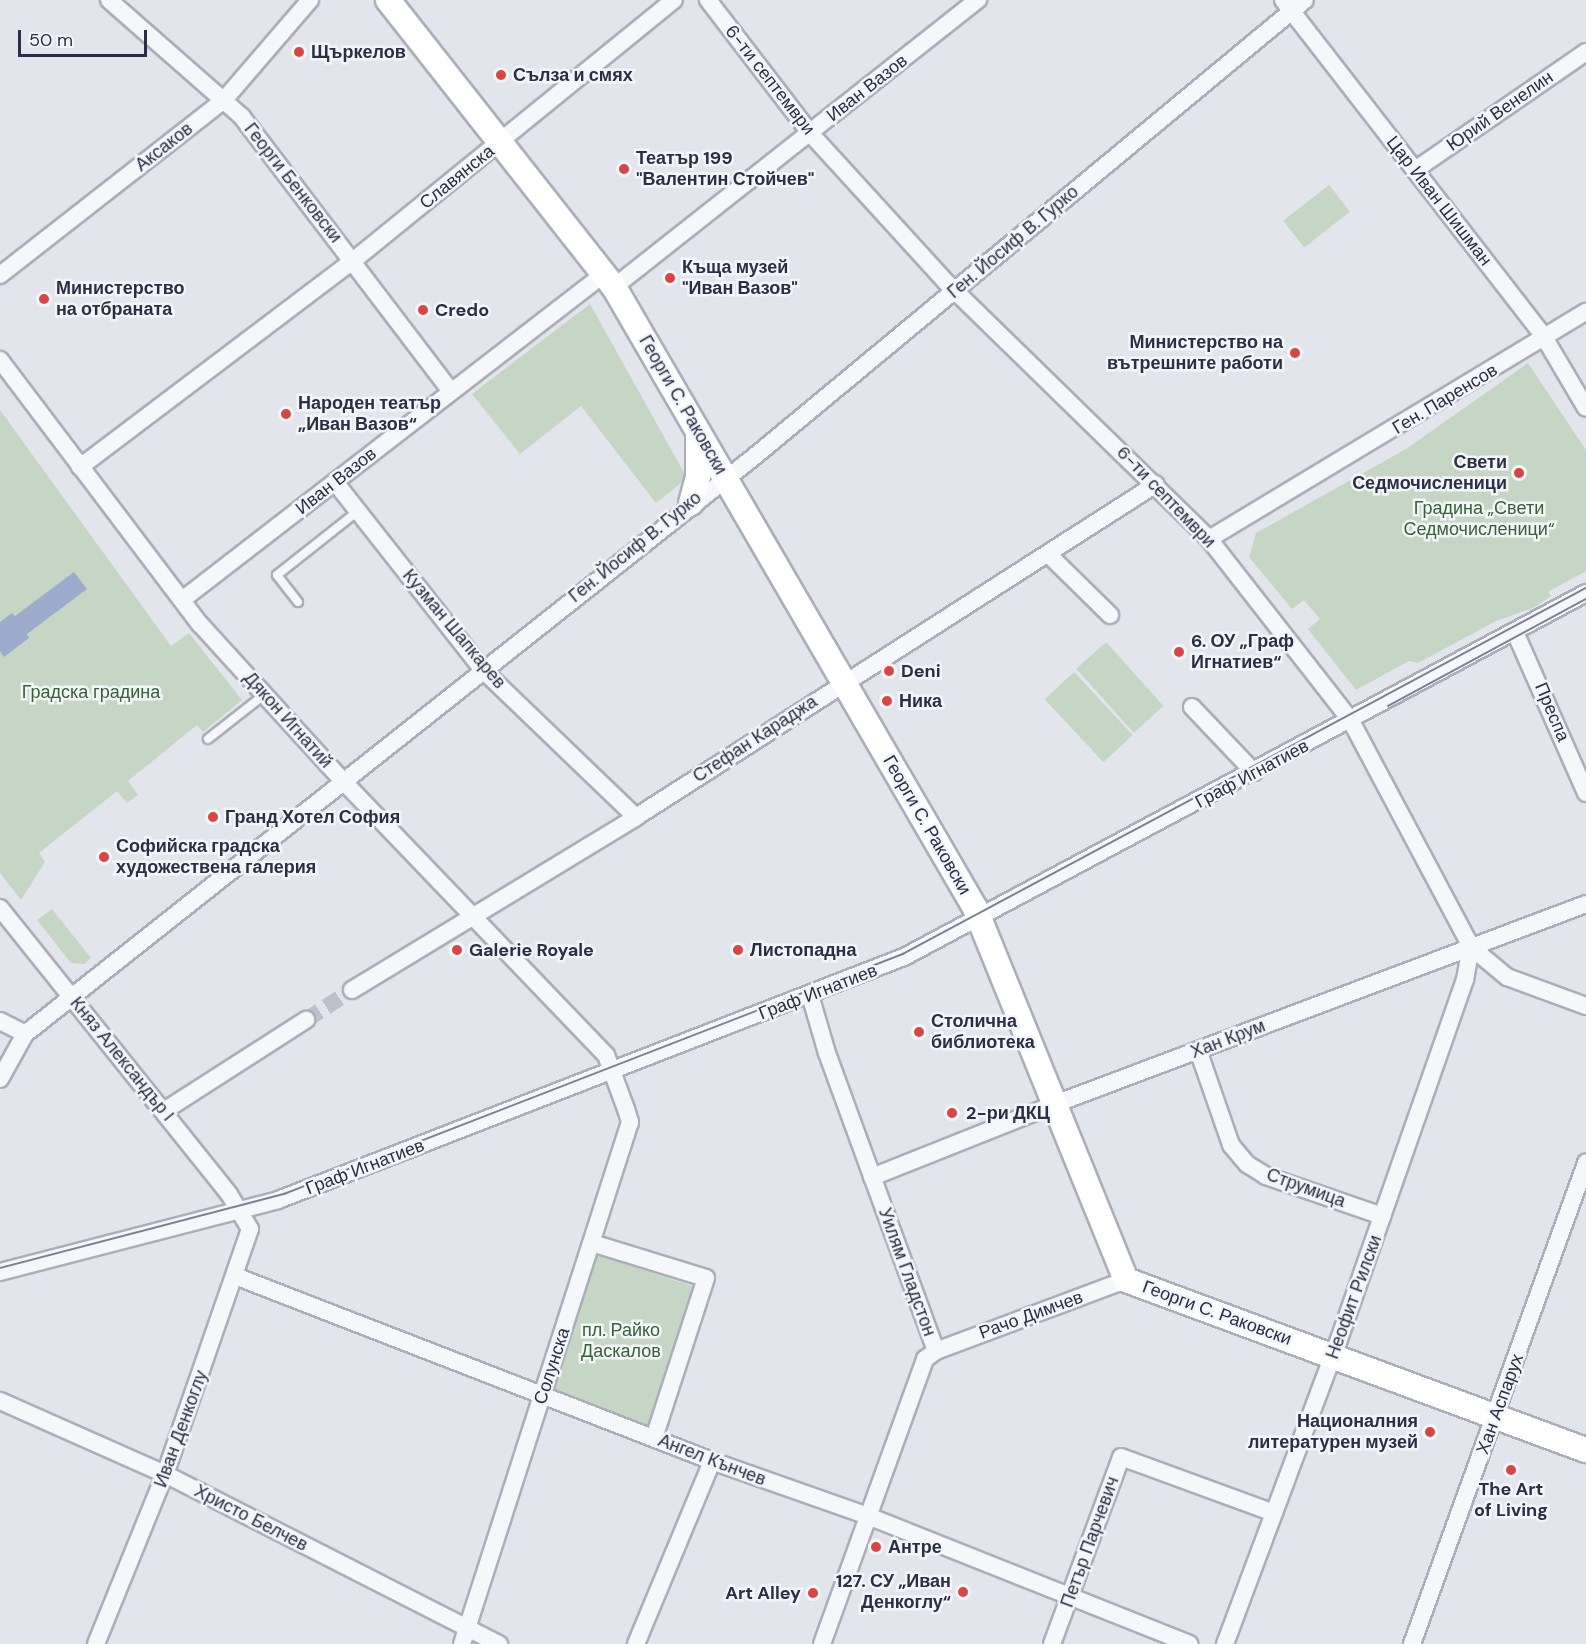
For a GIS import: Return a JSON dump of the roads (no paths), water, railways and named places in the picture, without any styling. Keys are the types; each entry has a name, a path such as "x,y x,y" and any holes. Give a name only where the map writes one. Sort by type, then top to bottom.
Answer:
{"street":[{"name":"Георги Бенковски","path":"109,0 242,117 354,260 451,391"},
{"name":"Аксаков","path":"0,275 224,100 310,0"},
{"name":"Георги С. Раковски","path":"388,0 609,280 844,681 981,919 1126,1280 1586,1450"},
{"name":"Славянска","path":"75,461 237,352 674,0"},
{"name":"6-ти септември","path":"708,0 810,133 955,290 1156,484 1209,539 1351,721 1471,947 1507,977 1586,1006"},
{"name":"Иван Вазов","path":"182,600 451,391 609,280 810,133 978,0"},
{"name":"Ген. Йосиф В. Гурко","path":"25,1034 725,476 755,456 955,290 1287,6 1305,0"},
{"name":"Цар Иван Шишман","path":"1287,6 1545,337 1586,408"},
{"name":"Юрий Венелин","path":"1415,170 1586,52"},
{"name":"Ген. Паренсов","path":"1209,539 1586,312"},
{"name":"Дякон Игнатий","path":"0,360 200,624 344,782 606,1055"},
{"path":"691,503 698,476 698,430"},
{"name":"Кузман Шапкарев","path":"335,482 483,670 636,817"},
{"name":"Стефан Караджа","path":"352,990 636,817 844,681 1156,484"},
{"path":"1048,554 1110,615"},
{"name":"Граф Игнатиев","path":"0,1272 242,1211 612,1071 904,957 981,919 1586,593"},
{"name":"Преспа","path":"1515,632 1529,659 1586,793"},
{"path":"1192,707 1254,772"},
{"name":"Хан Крум","path":"872,1177 1055,1104 1586,904"},
{"name":"Княз Александър I","path":"0,909 242,1211"},
{"name":"Неофит Рилски","path":"1226,1644 1333,1355 1465,980 1471,947"},
{"name":"Уилям Гладстон","path":"810,995 826,1053 936,1351 920,1370 822,1644"},
{"path":"164,1111 306,1020"},
{"path":"0,1021 25,1034 0,1079"},
{"name":"Струмица","path":"1198,1050 1231,1145 1247,1164 1266,1176 1382,1216"},
{"name":"Солунска","path":"465,1636 630,1122 606,1055"},
{"name":"Хан Аспарух","path":"1412,1644 1586,1162"},
{"name":"Иван Денкоглу","path":"96,1644 165,1474 235,1276 250,1228 242,1211"},
{"path":"592,1243 706,1278 654,1438"},
{"name":"Ангел Кънчев","path":"235,1276 712,1461 868,1516 1189,1644"},
{"name":"Рачо Димчев","path":"936,1351 1126,1280"},
{"name":"Христо Белчев","path":"0,1401 165,1474 465,1636 499,1644"},
{"name":"Петър Парчевич","path":"1052,1644 1121,1457 1274,1513"},
{"path":"636,1644 712,1461"}],"lane":[{"path":"298,602 277,575 359,511"},
{"path":"208,739 265,694"}],"water":[{"path":"74,572 87,589 27,634 29,638 4,657 0,651 0,622 12,613 15,616"}],"tunnel":[{"path":"306,1020 352,990"}],"tram line":[{"path":"0,1268 284,1194 903,954 1586,588"},
{"path":"1388,706 1586,599"}],"place":[{"name":"Щъркелов","path":"299,52"},
{"name":"Сълза и смях","path":"501,75"},
{"name":"Театър 199 \"Валентин Стойчев\"","path":"624,169"},
{"name":"Къща музей \"Иван Вазов\"","path":"670,278"},
{"name":"Министерство на отбраната","path":"44,299"},
{"name":"Credo","path":"423,310"},
{"name":"Министерство на вътрешните работи","path":"1295,353"},
{"name":"Народен театър „Иван Вазов“","path":"286,414"},
{"name":"Свети Седмочисленици","path":"1519,473"},
{"name":"6. ОУ „Граф Игнатиев“","path":"1179,652"},
{"name":"Deni","path":"889,671"},
{"name":"Ника","path":"887,701"},
{"name":"Гранд Хотел София","path":"213,817"},
{"name":"Софийска градска художествена галерия","path":"104,857"},
{"name":"Galerie Royale","path":"457,950"},
{"name":"Листопадна","path":"738,950"},
{"name":"Столична библиотека","path":"919,1032"},
{"name":"2-ри ДКЦ","path":"952,1113"},
{"name":"Националния литературен музей","path":"1430,1432"},
{"name":"The Art of Living","path":"1511,1470"},
{"name":"Антре","path":"876,1547"},
{"name":"127. СУ „Иван Денкоглу“","path":"963,1592"},
{"name":"Art Alley","path":"813,1593"}],"park label":[{"name":"Градина „Свети Седмочисленици“","path":"1479,519"},
{"name":"Градска градина","path":"91,692"},
{"name":"пл. Райко Даскалов","path":"621,1341"}]}
